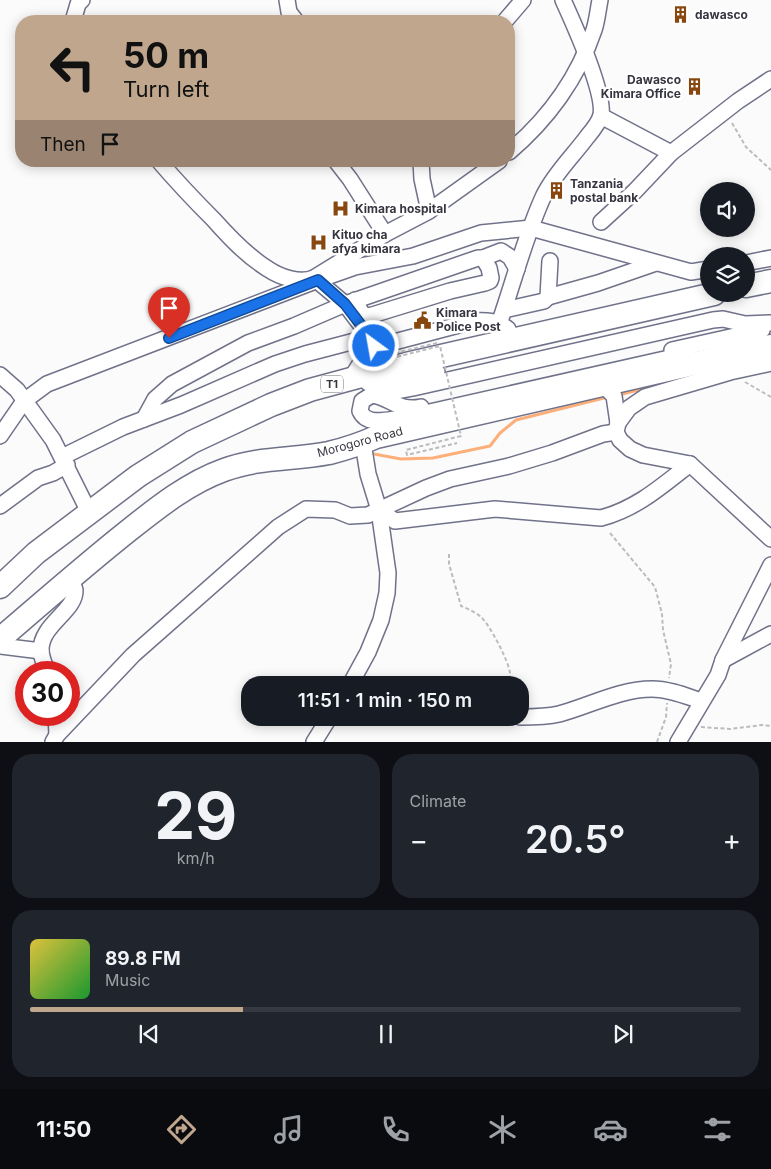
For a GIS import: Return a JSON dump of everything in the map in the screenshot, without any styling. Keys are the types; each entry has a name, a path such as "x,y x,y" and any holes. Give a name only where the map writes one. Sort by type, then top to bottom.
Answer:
{"highway":[{"path":"755,284 771,281"},
{"name":"T1","path":"0,587 36,553 138,476 192,442 271,405 310,390 406,364 700,297"},
{"path":"356,377 372,342"},
{"name":"Morogoro Road","path":"0,640 107,547 172,498 221,471 256,460 329,453 376,437 771,346"}],"street":[{"path":"75,15 78,4 82,0"},
{"path":"287,0 291,15"},
{"path":"510,15 523,0"},
{"path":"502,317 544,194 554,178 592,131 601,116 598,93 586,52 563,0"},
{"path":"515,147 549,112 565,90 586,52 595,29 600,0"},
{"path":"601,222 635,191 671,153 732,105 771,79"},
{"path":"601,116 671,153"},
{"path":"164,167 228,236 263,266 295,280 305,281 316,279 385,234 429,211 491,167"},
{"path":"341,167 385,234"},
{"path":"421,167 429,211"},
{"path":"0,436 24,401 47,384 316,279 355,267 413,256 481,233 531,228 691,272 700,270"},
{"path":"144,419 155,399 172,384 248,343 350,302 502,251 510,257 517,269"},
{"path":"316,279 350,302 362,314 369,316 450,291 490,281 488,268 483,258"},
{"path":"755,261 771,258"},
{"path":"548,297 550,260"},
{"path":"0,506 38,478 53,473 64,461 123,427 181,405 275,364 304,354 502,317 544,301 548,297 598,283 656,263"},
{"path":"350,302 372,342"},
{"path":"271,405 289,408 364,384 411,378 686,317 702,315 745,324 771,323"},
{"path":"502,317 520,338"},
{"path":"370,396 723,319"},
{"name":"Morogoro Road","path":"771,328 414,409 403,408 377,396 370,396 364,399 360,405 360,411 365,419 373,421 403,418 771,335"},
{"path":"55,738 133,655 278,527 306,509 335,510 350,516 368,515 450,479 509,466 552,453 603,434 617,428 629,408 645,398 730,372 771,363"},
{"path":"406,364 441,371"},
{"path":"0,376 17,390 53,440 89,512"},
{"path":"603,385 614,396 620,440 630,449 643,455 690,464 771,539"},
{"path":"355,676 382,620 387,593 388,573 379,510 368,474 364,442"},
{"path":"379,510 396,521 495,509 601,518 616,514 642,501 690,464"},
{"path":"678,742 718,675 723,660 771,565"},
{"path":"44,661 41,651 43,636 72,602 75,590 71,579"},
{"path":"723,660 771,634"},
{"path":"0,646 41,651"},
{"path":"529,717 559,714 607,698 652,689 668,691 702,701"},
{"path":"314,742 324,726"}],"path":[{"path":"732,105 731,122 736,132 746,147 771,170"},
{"path":"437,343 387,355 388,358 440,346 461,436 406,450 407,455 457,443"},
{"path":"610,533 655,587 662,614 663,630 671,664 666,717 657,742"},
{"path":"449,554 449,564 461,606 472,610 482,618 491,630 508,666 510,676"},
{"path":"689,724 712,729 771,726"}],"waterway":[{"path":"619,395 668,382"},
{"path":"374,454 401,459 433,458 490,446 500,433 516,420 608,397"}],"place":[{"name":"dawasco","path":"681,15"},
{"name":"Dawasco Kimara Office","path":"695,87"},
{"name":"Tanzania postal bank","path":"556,191"},
{"name":"Kimara hospital","path":"341,209"},
{"name":"Kituo cha afya kimara","path":"318,242"},
{"name":"Kimara Police Post","path":"422,320"}],"route":[{"path":"169,338 318,280 345,304 370,337 374,346"}]}
